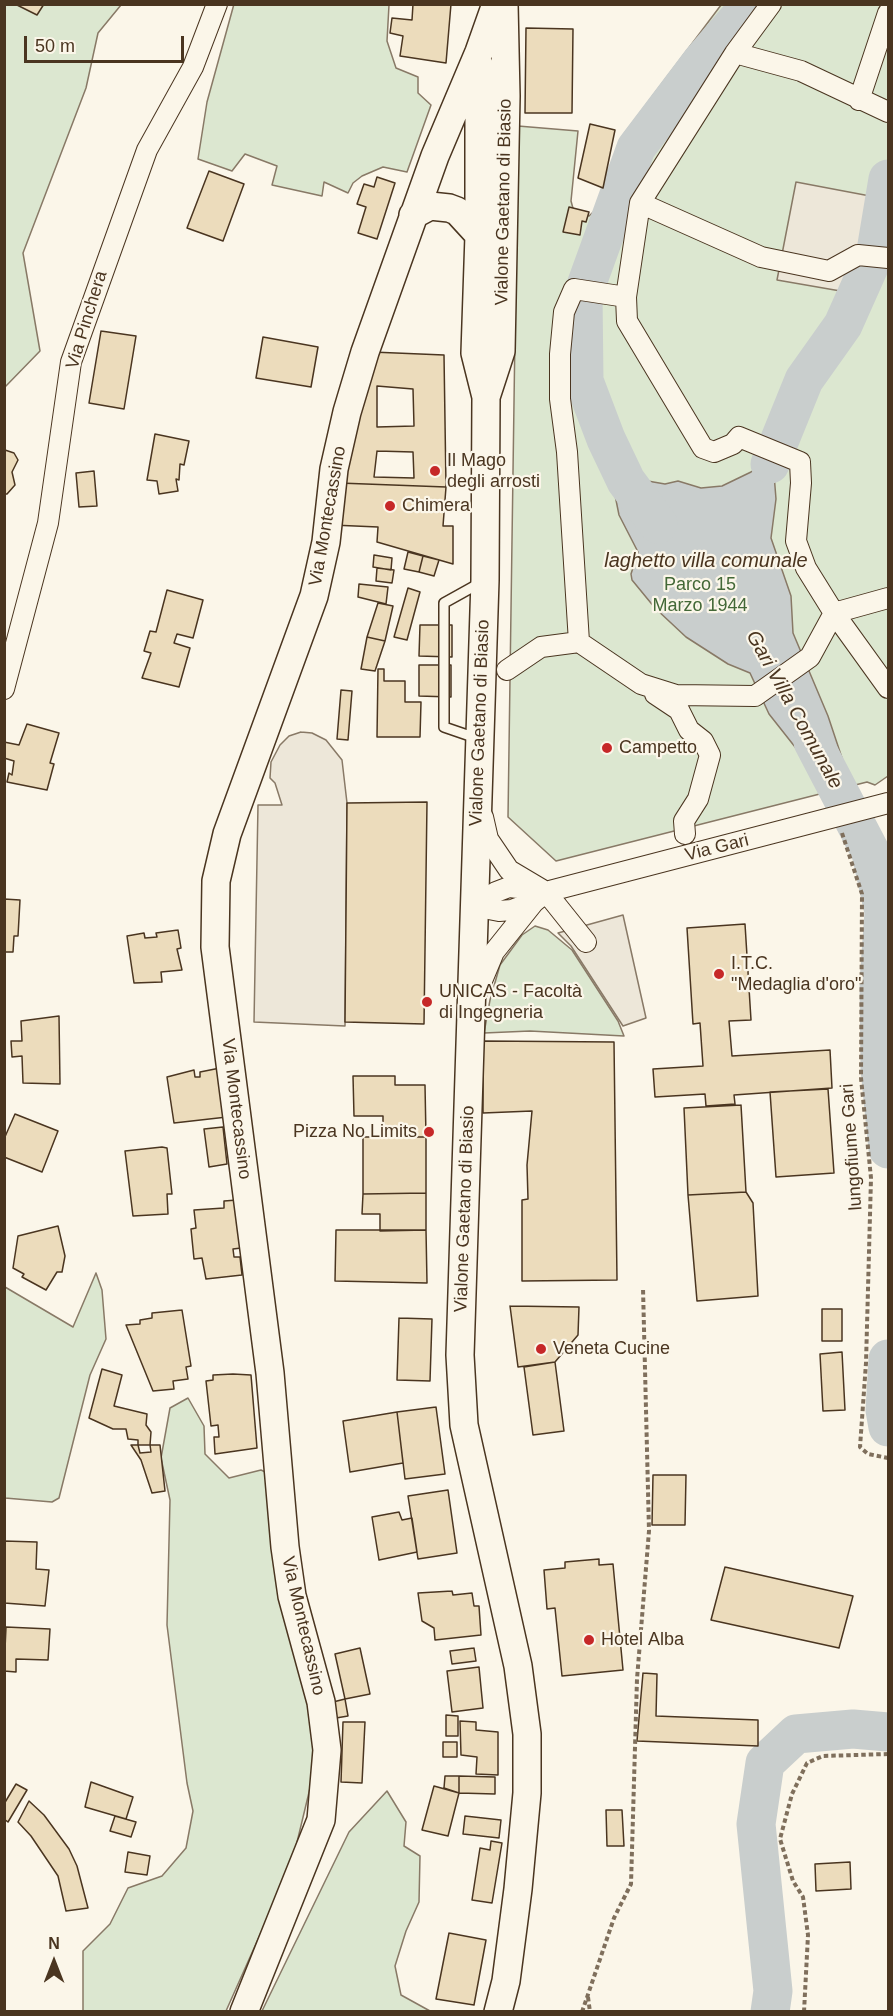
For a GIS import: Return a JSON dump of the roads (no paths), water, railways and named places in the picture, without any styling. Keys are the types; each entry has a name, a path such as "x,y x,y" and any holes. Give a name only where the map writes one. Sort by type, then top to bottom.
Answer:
{"street":[{"name":"Via Pinchera","path":"4,689 48,523 71,362 147,150 193,67 217,4"},
{"path":"479,52 481,4"},
{"name":"Via Montecassino","path":"244,2012 321,1820 327,1750 321,1702 292,1596 285,1546 270,1372 215,947 216,880 227,834 314,596 326,542 334,469 347,412 413,215 471,89 479,52 496,4"},
{"name":"Vialone Gaetano di Biasio","path":"486,397 501,351 506,96 504,4"},
{"path":"771,4 735,53 640,203 617,296 627,321 703,448 714,452 733,444 739,437 800,462 801,483 796,541 807,568 834,613 888,688"},
{"path":"859,100 888,13"},
{"path":"735,53 801,71 888,112"},
{"path":"471,89 506,96"},
{"name":"Vialone Gaetano di Biasio","path":"471,89 478,235 475,353 486,397 485,580 460,1356 464,1425 518,1666 527,1734 527,1793 518,1889 506,1981 498,2012"},
{"path":"640,203 761,257 829,271 858,255 888,258"},
{"path":"413,215 430,206 449,207 457,211 478,235"},
{"path":"579,642 560,376 564,312 573,289 617,296"},
{"path":"641,684 676,694 755,696 810,657 834,613 888,598"},
{"path":"507,670 541,647 579,642 679,710 689,730 703,741 710,755 698,799 684,821 685,834"},
{"path":"478,794 488,839 509,870 586,942"},
{"name":"Via Gari","path":"473,906 509,887 527,887 540,897 884,805"},
{"path":"470,1011 494,952 540,897"}],"lane":[{"path":"480,740 444,727 444,603 485,580"}],"water":[{"name":"laghetto villa comunale","path":"764,462 770,464 774,474 776,499 771,538 791,596 793,633 828,716 847,773 846,783 838,790 831,791 819,781 814,771 769,714 750,673 728,664 686,637 655,608 632,580 631,574 638,552 619,515 615,495 619,487 626,481 636,479 665,484 678,481 701,488 722,486 751,472"}],"waterway":[{"name":"Gari Villa Comunale","path":"658,524 626,481 606,439 584,381 583,294 636,148 701,62 751,4"},
{"path":"770,464 804,380 843,325 876,251 888,179"},
{"name":"Gari Villa Comunale","path":"813,742 871,853 884,912 879,982 880,1069 888,1149"},
{"name":"Gari Villa Comunale","path":"888,1359 885,1410 888,1427"},
{"name":"Gari Villa Comunale","path":"770,2012 773,1991 756,1824 765,1763 796,1734 853,1729 888,1732"}],"place":[{"name":"Il Mago degli arrosti","path":"435,471"},
{"name":"Chimera","path":"390,506"},
{"name":"Campetto","path":"607,748"},
{"name":"I.T.C. \"Medaglia d'oro\"","path":"719,974"},
{"name":"UNICAS - Facoltà di Ingegneria","path":"427,1002"},
{"name":"Pizza No Limits","path":"429,1132"},
{"name":"Veneta Cucine","path":"541,1349"},
{"name":"Hotel Alba","path":"589,1640"}],"park label":[{"name":"Parco 15 Marzo 1944","path":"700,595"}]}
